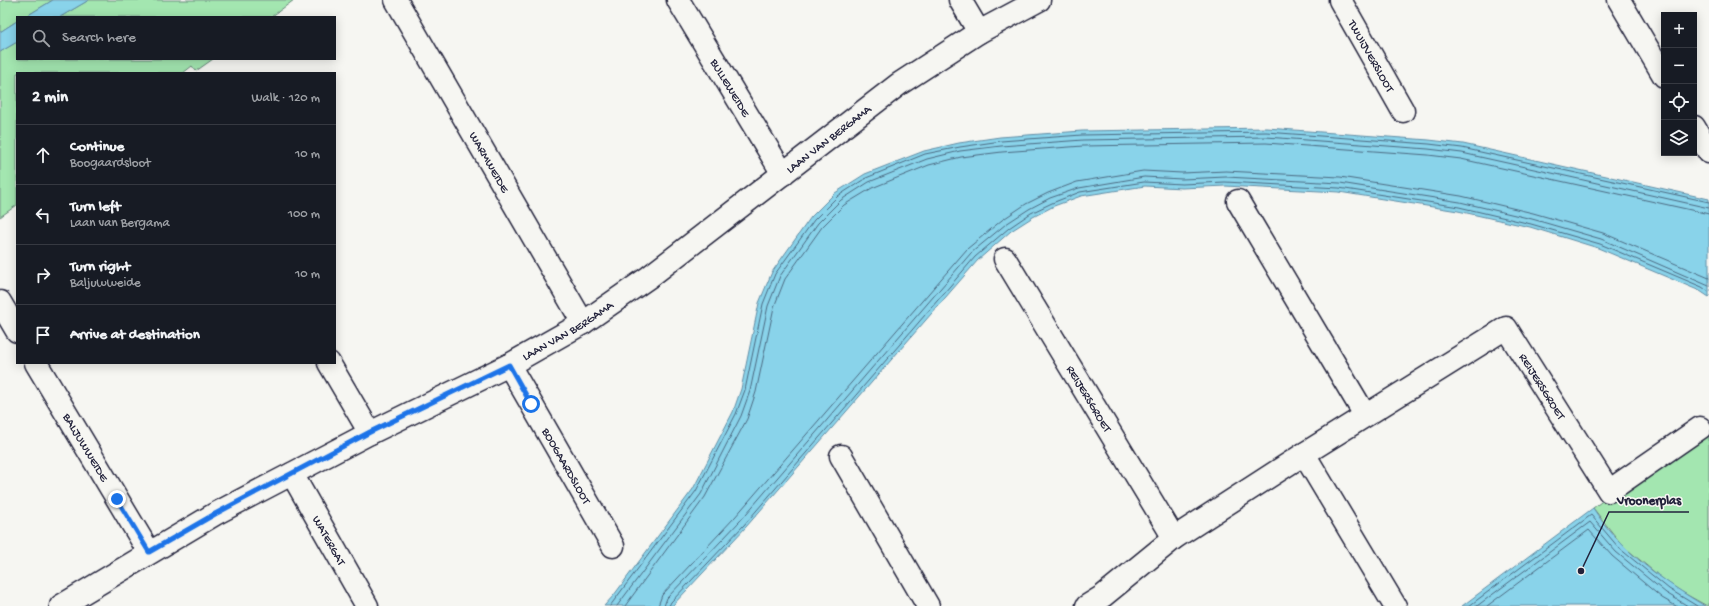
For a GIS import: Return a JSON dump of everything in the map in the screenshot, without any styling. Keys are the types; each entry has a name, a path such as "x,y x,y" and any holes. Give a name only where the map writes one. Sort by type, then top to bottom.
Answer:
{"street":[{"name":"WARMWEIDE","path":"396,0 583,323"},
{"name":"BULLEWEIDE","path":"678,0 783,174"},
{"path":"960,0 979,32"},
{"name":"LAAN VAN BERGAMA","path":"71,603 149,552 215,514 370,432 509,365 583,323 649,277 899,84 979,32 1039,0"},
{"name":"TWUIJVERSLOOT","path":"1340,0 1403,111"},
{"path":"1619,0 1661,71"},
{"path":"1697,132 1709,152"},
{"path":"1238,201 1365,415"},
{"name":"REIJERSGROET","path":"1005,260 1174,538"},
{"path":"0,302 16,329"},
{"name":"REIJERSGROET","path":"1099,603 1174,538 1365,415 1506,328 1609,490 1700,428"},
{"name":"BALJUWWEIDE","path":"37,364 149,552"},
{"path":"330,364 370,432"},
{"name":"BOOGAARDSLOOT","path":"509,365 613,546"},
{"path":"1304,454 1395,606"},
{"path":"841,456 928,606"},
{"name":"WATERGAT","path":"292,474 367,606"}],"green space":[{"path":"3,0 53,0 27,16 16,16 16,22 0,32 0,2"},
{"path":"89,0 294,0 272,16 62,16"},
{"path":"16,43 16,60 212,60 196,71 192,66 184,72 16,72 16,206 0,217 0,52"},
{"path":"1709,421 1709,606 1707,606 1671,586 1622,545 1593,508"}],"water":[{"path":"53,0 89,0 62,16 27,16"},
{"path":"16,22 16,43 0,52 0,32"},
{"path":"1267,128 1429,140 1463,144 1709,199 1709,297 1700,291 1598,248 1530,227 1458,211 1339,192 1225,186 1182,188 1145,186 1081,196 1054,206 1033,217 1011,231 978,260 746,527 672,606 604,606 614,595 693,489 733,412 741,389 759,303 772,272 811,217 835,193 865,174 924,151 959,143 1000,137 1082,131"},
{"path":"1593,508 1616,538 1643,564 1705,606 1462,606"}],"place":[{"name":"Vroonerplas","path":"1581,571"}],"route":[{"path":"117,499 149,552 215,514 370,432 509,365 531,404"}]}
